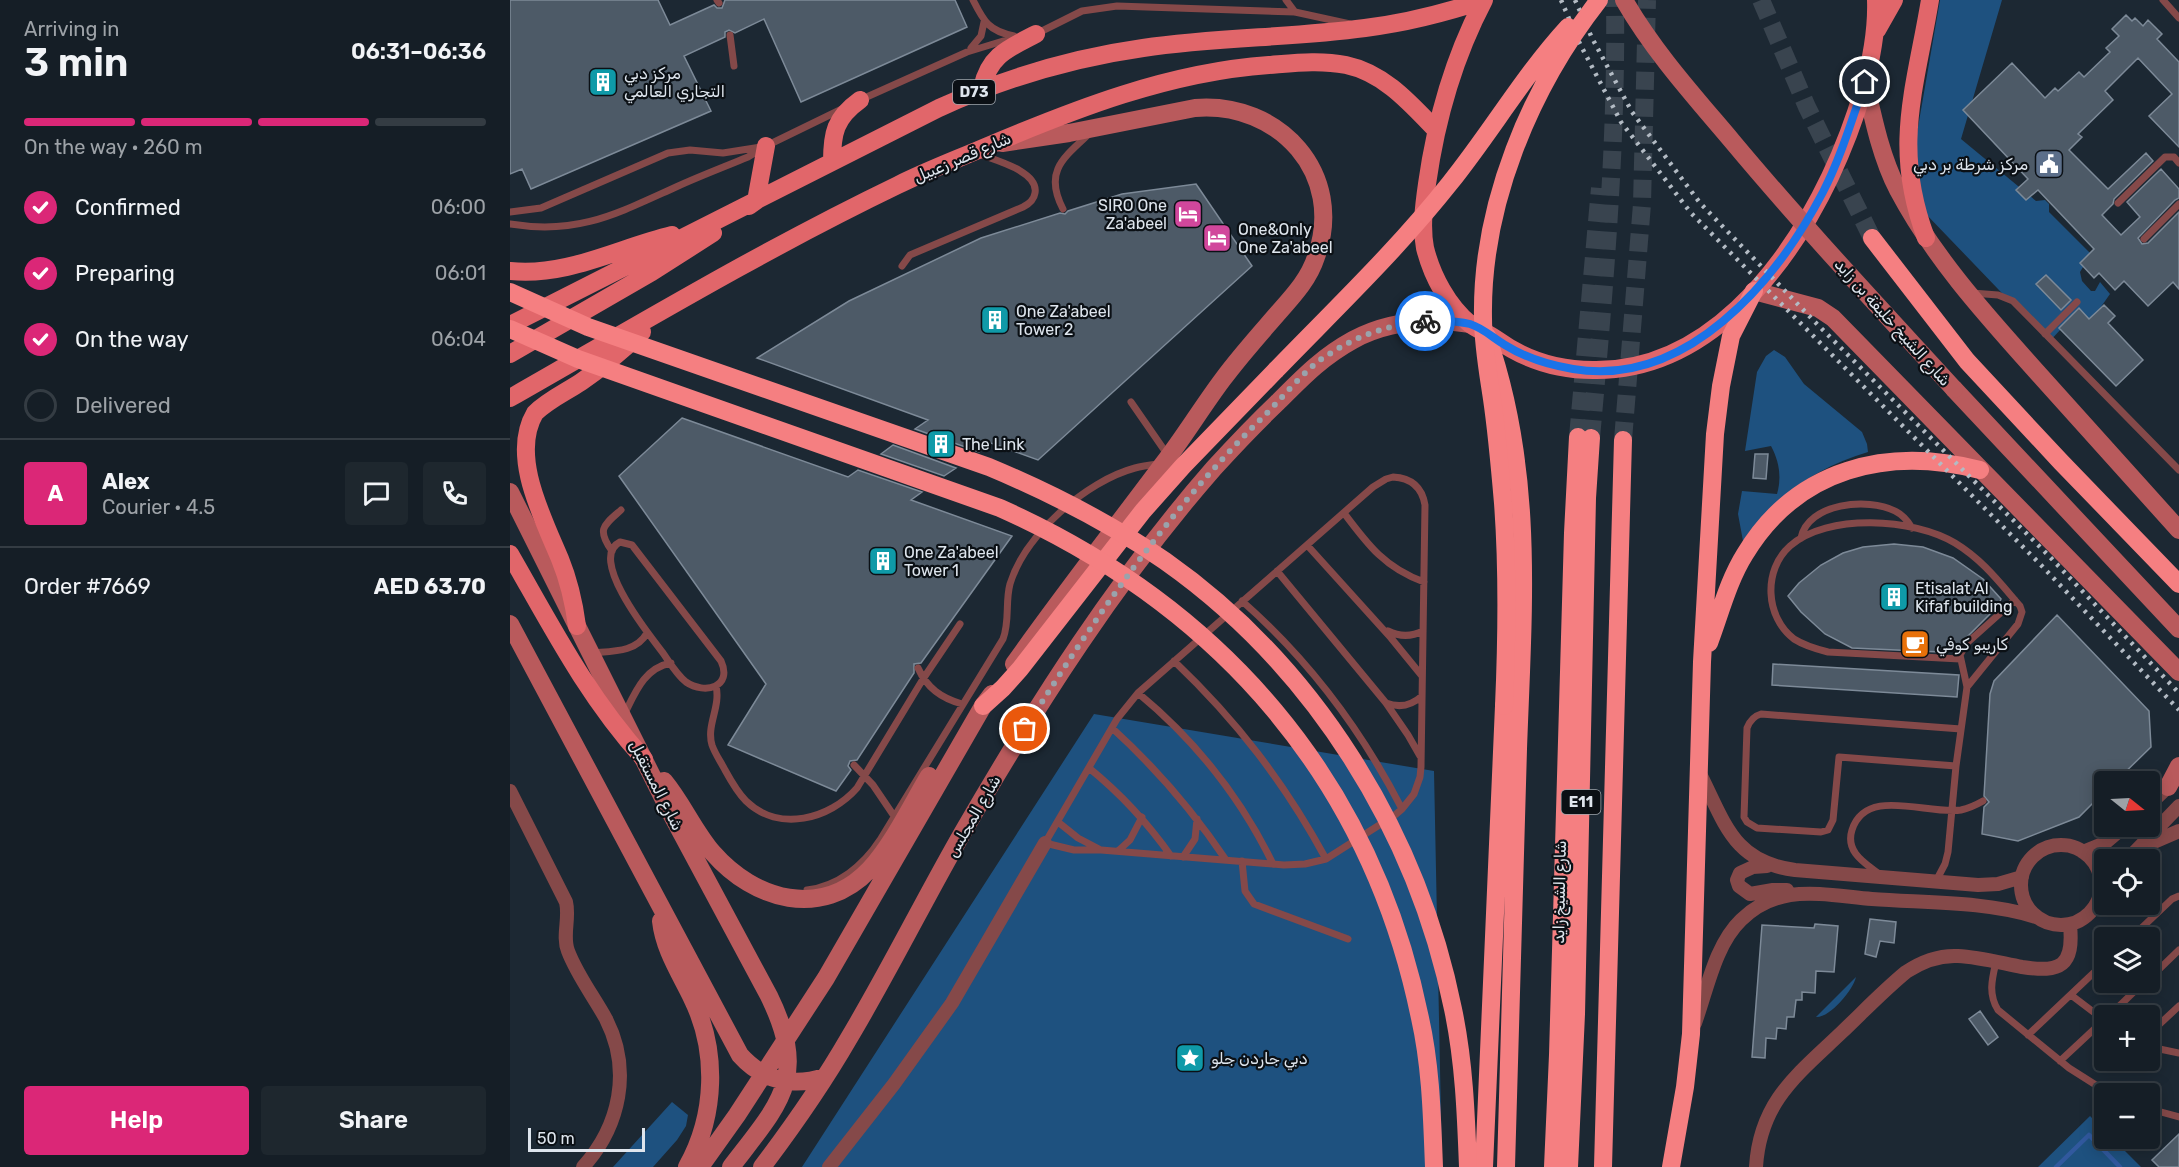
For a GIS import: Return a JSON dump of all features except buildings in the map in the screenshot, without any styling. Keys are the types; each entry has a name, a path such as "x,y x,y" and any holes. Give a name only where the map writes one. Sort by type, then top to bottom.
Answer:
{"highway":[{"path":"983,706 1020,669 1143,511 1218,429 1421,218 1476,149 1540,60 1561,34 1597,0"},
{"path":"1484,1167 1506,646 1505,555 1498,451 1484,344 1486,262 1498,203 1529,117 1557,62 1597,0"},
{"path":"1872,238 1974,369 2179,584"},
{"path":"1671,1167 1684,1096 1691,1034 1702,662 1718,401 1731,336 1754,291"},
{"path":"510,292 588,327 989,467 1026,483 1071,505 1132,540 1198,587 1247,629 1291,675 1342,743 1385,817 1420,892 1439,951 1454,1011 1465,1092 1468,1167"},
{"path":"510,327 578,359 967,495 1022,518 1065,539 1126,576 1164,603 1208,640 1255,688 1301,744 1343,809 1377,878 1403,949 1421,1020 1431,1093 1434,1167"},
{"path":"1478,328 1503,386 1514,435 1522,527 1523,619 1506,1167"},
{"name":"شارع الشيخ زايد","path":"1553,1167 1573,533 1585,437 1587,498 1576,1014 1569,1167"},
{"name":"E11","path":"1603,1167 1623,440"},
{"path":"1702,662 1744,555 1778,513 1809,489 1843,472 1879,462 1930,460 1980,470"}],"main road":[{"name":"D73","path":"510,327 982,88 1036,70 1144,48 1364,28 1420,18 1484,0"},
{"path":"1484,0 1461,48 1436,130 1423,214 1425,246 1431,269 1439,284 1450,301 1478,328 1524,356 1550,365 1577,370 1633,367 1685,348 1726,320 1754,291 1792,243 1822,192 1841,151 1865,82 1874,34 1876,0"},
{"name":"شارع الشيخ خليفة بن زايد","path":"1624,0 1649,40 1767,182 1954,389 2179,629"},
{"path":"1874,34 1894,0"},
{"path":"1926,238 1914,201 1907,143 1910,104 1930,0"},
{"path":"982,88 986,73 996,59 1030,35"},
{"path":"1288,35 1292,63"},
{"name":"شارع قصر زعبيل","path":"510,398 705,286 897,185 1073,111 1140,88 1240,67 1320,61 1339,64 1374,75 1408,100 1436,130"},
{"path":"1865,82 1874,124 1889,169 1897,188 1926,238 1966,293 2179,530"},
{"path":"832,162 832,140 835,128 841,117 860,100"},
{"path":"700,1167 786,1042 868,907 983,706 1083,567 1166,460 1222,379 1298,290 1310,272 1320,244 1322,201 1313,174 1299,149 1278,129 1253,115 1224,108 1202,108 1094,129 994,144"},
{"path":"510,354 679,256 756,201 766,146"},
{"path":"510,271 532,272 570,267 642,243 698,230"},
{"path":"1754,291 1818,308 1833,318 2179,672"},
{"path":"577,626 569,582 561,561 519,474 517,450 519,437 528,421 541,408 604,365 639,335 664,309"},
{"name":"شارع المجلس","path":"762,1167 825,1077 868,1005 964,830 1016,743 1089,630 1182,504 1234,446 1321,359 1355,339 1380,328 1425,321 1446,321 1478,328"},
{"name":"شارع المستقبل","path":"510,492 644,759 769,996 786,1042 788,1068 780,1099 771,1115 731,1167"},
{"path":"510,554 581,678 610,720 676,796 713,853 748,883 767,893 809,899 832,894 853,884 878,859 953,738 983,706"},
{"path":"510,624 734,1047 747,1063 764,1075 786,1082 806,1082 825,1077"},
{"path":"2174,782 2179,766"},
{"path":"660,907 664,940 700,1016 710,1064 711,1081 707,1113 698,1144 687,1167"}],"street":[{"path":"1700,774 1737,844 1757,860 1769,866"},
{"path":"2160,795 2174,782"},
{"path":"510,791 566,902 569,917 567,948 607,1021 618,1052 621,1084 616,1109 601,1145 583,1167"},
{"path":"2137,849 2179,806"},
{"path":"2143,849 2179,831"},
{"path":"2083,852 2104,843 2111,837"},
{"path":"829,1167 901,1076 952,1003 1046,843"},
{"path":"2036,917 2023,899 2022,876 2028,862 2040,851 2056,845 2072,846 2083,852 2094,864"},
{"path":"2022,876 1988,885 1794,870 1769,866 1753,867 1740,873 1737,879 1739,886 1750,894 1781,890 1805,894 1987,908 2036,917 2058,926 2070,925 2083,919 2094,907"},
{"path":"1691,1034 1726,939 1742,918 1764,904 1784,897 1805,894"},
{"path":"1756,1167 1763,1129 1769,1113 1788,1082 1897,980 1916,966 1948,956 2039,970 2054,968 2066,960 2069,953 2072,941 2070,925"}],"lane":[{"path":"973,0 984,22 1006,34 1030,35"},
{"path":"510,224 552,228 594,222 748,157 860,100 967,52 1030,35 1104,0"},
{"path":"1136,0 1144,6 1155,8"},
{"path":"1286,0 1295,12"},
{"path":"2163,0 2179,18"},
{"path":"1197,8 1209,1"},
{"path":"1082,11 1117,6 1295,12 1364,28"},
{"path":"967,52 977,42 984,22"},
{"path":"730,35 734,66"},
{"path":"1063,210 1055,192 1055,174 1075,147 1094,129"},
{"path":"510,212 541,208 668,153 690,150 723,153 766,146"},
{"path":"902,266 910,255 1023,207 1033,200 1036,188 1030,177 974,152"},
{"path":"2118,202 2165,157 2174,157 2179,163"},
{"path":"2144,239 2179,204"},
{"path":"1966,293 2006,297 2179,470"},
{"path":"2045,334 2078,302"},
{"path":"748,883 784,892 813,890 848,874 867,859 1003,639 1007,624 1010,585 1018,565 1041,533 1068,506 1100,483 1136,468 1166,460 1131,402"},
{"path":"1401,478 1415,484 1420,490 1425,505 1421,758 1418,786 1402,809 1326,859 1305,864 1273,864 1118,851 1064,849 1046,843 1112,728 1138,693 1307,545 1386,479 1401,478"},
{"path":"1801,538 1805,526 1815,517 1840,506 1860,504 1893,510 1907,520 1912,528"},
{"path":"612,551 621,542 629,543 635,549 721,661 723,678 716,686 705,689 688,683 634,615 620,588 612,551 603,538 603,529 621,510"},
{"path":"1344,513 1376,554 1386,563 1424,582"},
{"path":"1960,659 1828,652 1809,646 1794,638 1783,627 1775,612 1771,584 1773,569 1780,556 1801,538 1843,525 1876,524 1925,530 1953,542 1976,557 1992,572 2020,606 2021,619 1967,687"},
{"path":"1307,545 1380,626 1422,677"},
{"path":"1277,571 1386,703 1421,758"},
{"path":"1936,881 1942,873 1947,857 1967,687 1960,659 1964,646 2015,600"},
{"path":"1242,602 1290,647 1333,697 1371,751 1402,809"},
{"path":"716,686 718,705 711,730 714,750 738,793 755,809 777,817 799,819 821,814 832,810 850,796 960,624"},
{"path":"1380,626 1389,632 1403,636 1423,631"},
{"path":"591,653 631,648 641,642 647,633"},
{"path":"1174,661 1224,711 1262,758 1290,796 1326,859"},
{"path":"623,717 646,675 657,667 671,663"},
{"path":"918,668 923,679 936,693 962,704"},
{"path":"1138,693 1179,729 1216,770 1247,815 1273,864"},
{"path":"1386,703 1405,706 1422,696"},
{"path":"1956,766 1839,757 1833,820 1828,830 1821,832 1757,828 1751,826 1744,817 1747,728 1756,715 1961,729"},
{"path":"1112,728 1157,771 1197,819 1226,860"},
{"path":"854,765 865,775 894,816"},
{"path":"1089,768 1142,817 1171,856"},
{"path":"1884,877 1859,859 1851,847 1851,834 1855,821 1863,812 1875,806 1887,805 1952,810 1973,807 1983,801"},
{"path":"1118,851 1130,840 1142,817"},
{"path":"1183,856 1194,839 1197,819"},
{"path":"1058,822 1078,838 1101,850"},
{"path":"1242,861 1245,891 1254,904 1348,939"},
{"path":"2142,927 2172,898 2179,896"},
{"path":"2160,968 2179,950"},
{"path":"1996,962 1992,981 1992,999 2003,1016 2094,1085"},
{"path":"2028,1035 2094,973"},
{"path":"2120,1005 2133,993"},
{"path":"2071,995 2094,1012"},
{"path":"2160,1024 2179,1006"},
{"path":"2060,1061 2094,1029"},
{"path":"2160,1049 2179,1053"},
{"path":"2160,1112 2179,1117"}],"shaded area":[{"path":"1940,0 2002,0 1961,139 2036,201 2045,200 2049,204 2049,212 2091,254 2080,272 2082,281 2091,291 2095,291 2100,282 2110,294 2086,328 2073,316 2049,342 1924,212 1915,181 1917,133"},
{"path":"1774,350 1785,357 1804,384 1862,432 1868,452 1831,466 1798,486 1769,510 1743,541 1738,514 1742,491 1777,494 1779,488 1779,469 1771,446 1745,451 1757,372 1766,356"},
{"path":"1094,714 1434,771 1442,1167 802,1167"},
{"path":"1856,977 1850,989 1834,1008 1816,1017"},
{"path":"672,1102 688,1115 686,1126 653,1167 613,1167"},
{"path":"2090,1116 2094,1120 2094,1149 2123,1149 2141,1167 2038,1167"}],"waterway":[{"path":"2056,1167 2089,1135 2120,1167"}],"tunnel":[{"path":"1591,438 1612,165 1615,0"},
{"path":"1623,440 1642,204 1647,0"},
{"path":"1761,0 1807,107 1872,238"},
{"path":"1578,437 1600,188"}],"railway":[{"path":"1561,0 1580,44 1621,122 1691,213 2040,564 2179,710"},
{"path":"1575,0 1592,38 1632,112 1700,203 1816,323 2049,556 2179,693"}],"way so far":[{"path":"1025,729 1089,630 1136,564 1182,504 1234,446 1321,359 1355,339 1380,328 1425,321"}],"place":[{"name":"مركز دبي التجاري العالمي","path":"603,82"},
{"name":"مركز شرطة بر دبي","path":"2049,164"},
{"name":"SIRO One Za'abeel","path":"1188,214"},
{"name":"One&Only One Za'abeel","path":"1217,238"},
{"name":"One Za'abeel Tower 2","path":"995,320"},
{"name":"The Link","path":"941,444"},
{"name":"One Za'abeel Tower 1","path":"883,561"},
{"name":"Etisalat Al Kifaf building","path":"1894,597"},
{"name":"كاريبو كوفي","path":"1915,644"},
{"name":"دبي جاردن جلو","path":"1190,1058"}],"route":[{"path":"1425,321 1471,324 1524,356 1550,365 1577,370 1633,367 1685,348 1726,320 1754,291 1792,243 1808,218 1835,165 1865,82"}]}
